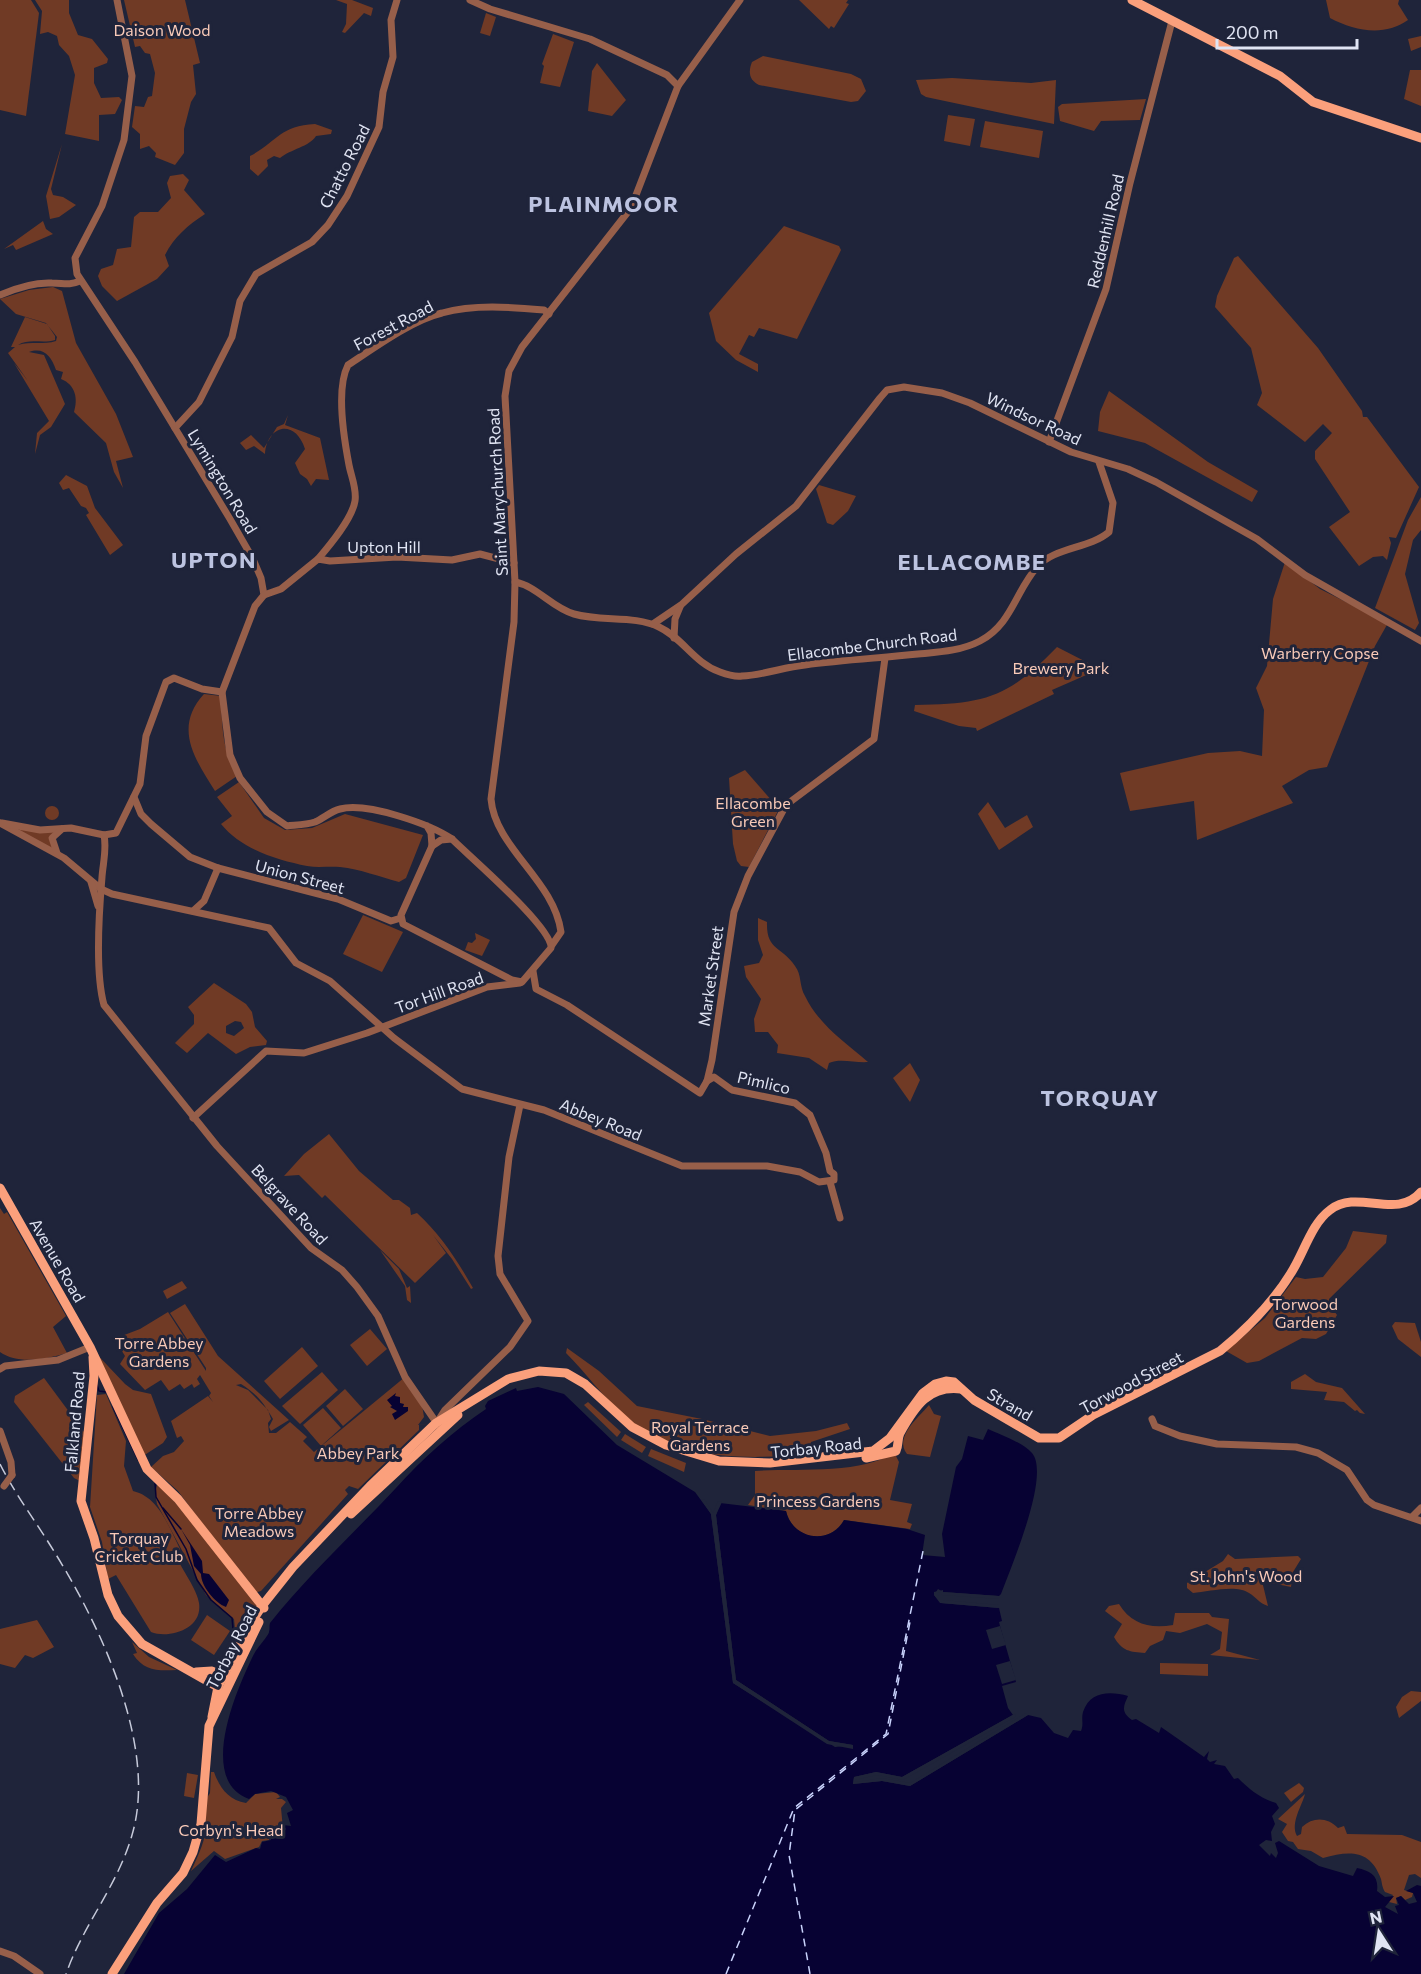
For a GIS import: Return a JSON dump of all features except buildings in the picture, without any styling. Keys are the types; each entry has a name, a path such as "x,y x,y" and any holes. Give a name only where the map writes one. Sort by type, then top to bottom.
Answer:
{"main road":[{"path":"1132,0 1280,76 1313,102 1421,138"},
{"name":"Avenue Road","path":"0,1188 90,1347 147,1469 178,1499 264,1608"},
{"name":"Torwood Street","path":"1046,1440 1067,1434 1093,1415 1220,1351 1259,1317 1291,1273 1327,1212 1341,1203 1350,1202 1396,1206 1409,1202 1421,1192"},
{"name":"Falkland Road","path":"90,1347 94,1359 94,1376 81,1501 94,1538 108,1595 118,1616 142,1644 186,1669 209,1676"},
{"name":"Torbay Road","path":"112,1974 150,1912 183,1873 194,1852 201,1824 207,1731 233,1657 264,1608 332,1532 439,1426 508,1379 539,1371 558,1371 576,1377 632,1427 666,1445 703,1458 750,1463 787,1462 854,1455 873,1451 890,1443"},
{"name":"Torbay Road","path":"439,1426 495,1391 527,1379 546,1376 569,1379 628,1431 663,1449 703,1463 766,1468 857,1460 890,1443"},
{"name":"Strand","path":"890,1443 900,1433 930,1390 944,1388 962,1389 983,1406 1046,1440"},
{"name":"Torbay Road","path":"227,1677 264,1608"},
{"path":"209,1676 233,1657"},
{"path":"209,1676 227,1677"},
{"path":"209,1676 218,1687 227,1677"},
{"name":"Torbay Road","path":"212,1717 218,1687"}],"street":[{"name":"Lymington Road","path":"117,0 132,76 124,140 102,206 75,258 80,281 135,362 253,559 261,578 264,595"},
{"name":"Chatto Road","path":"175,428 199,402 232,337 240,302 256,274 312,242 328,225 347,196 380,128 383,92 393,57 391,20 397,0"},
{"path":"470,0 490,9 590,39 667,75 678,86"},
{"name":"Saint Marychurch Road","path":"560,925 557,912 548,895 508,840 492,810 494,767 512,652 515,582 505,390 512,364 631,208 678,86 740,0"},
{"name":"Reddenhill Road","path":"1049,442 1106,289 1130,183 1172,21"},
{"path":"0,295 28,285 52,283 67,286 80,281"},
{"name":"Forest Road","path":"318,558 334,541 355,503 345,437 343,378 348,365 425,319 441,313 479,307 544,310 549,314"},
{"name":"Windsor Road","path":"653,624 681,605 743,549 796,506 887,390 904,387 942,393 987,411 1049,442 1099,462 1128,469 1156,482 1257,539 1305,575 1421,641"},
{"name":"Ellacombe Church Road","path":"674,638 701,663 717,671 739,677 803,665 941,652 978,642 997,630 1008,617 1037,566 1047,558 1100,539 1109,532 1113,502 1099,462"},
{"name":"Upton Hill","path":"318,558 330,561 397,556 452,560 480,554 514,563"},
{"path":"318,558 281,589 264,595 255,606 222,692 230,755 240,778 267,812 287,826 314,822 338,809 354,808 399,816 427,826 452,840 548,933 552,945"},
{"path":"515,582 525,584 558,608 573,614 595,620 653,624 674,638"},
{"path":"674,638 675,619 681,605"},
{"name":"Market Street","path":"536,989 567,1005 700,1093 707,1081 712,1060 728,942 738,897 786,805 874,739 885,658"},
{"path":"0,823 40,830 62,828 87,830 104,835 116,833 127,815 142,776 146,736 168,680 174,678 202,689 222,692"},
{"path":"134,797 141,814"},
{"path":"127,815 134,811 141,814"},
{"name":"Union Street","path":"141,814 190,857 218,868 338,899 391,921 401,920 407,928 519,983"},
{"name":"Tor Hill Road","path":"0,823 57,853 101,889 129,900 269,928 296,963 330,981 382,1028 487,987 519,983"},
{"path":"401,920 432,846 431,833 427,826"},
{"path":"57,853 52,838 62,828"},
{"path":"100,914 102,868 106,847 104,835"},
{"path":"432,846 441,840 452,840"},
{"path":"100,914 90,879 99,874 102,868"},
{"path":"193,911 204,900 218,868"},
{"name":"Belgrave Road","path":"100,914 101,988 104,1005 169,1084 193,1118 311,1248 342,1270 357,1287 378,1316 405,1377 439,1426"},
{"path":"548,933 555,932 560,925"},
{"path":"533,971 536,989 519,983 533,971 552,945 561,932 560,925"},
{"path":"487,987 491,976 488,967"},
{"path":"193,1118 262,1054 272,1050 304,1053 382,1028"},
{"name":"Abbey Road","path":"382,1028 462,1089 584,1125 682,1166 767,1166 829,1182"},
{"name":"Market Street","path":"712,1060 714,1077"},
{"name":"Pimlico","path":"707,1081 714,1077 732,1090 795,1103 810,1115 826,1153 830,1171 834,1174 834,1180 829,1182 840,1218"},
{"path":"439,1426 445,1410 519,1338 528,1321 500,1274 498,1264 498,1241 509,1157 520,1105"},
{"path":"0,1369 5,1366 58,1360 90,1347"},
{"path":"1152,1419 1155,1426 1170,1433 1217,1444 1296,1447 1318,1453 1347,1470 1366,1500 1374,1505 1421,1521"},
{"path":"0,1431 11,1462 12,1475 2,1487"},
{"path":"1411,1517 1421,1508"},
{"path":"0,1951 14,1956 40,1974"}],"green space":[{"path":"0,0 31,0 39,13 26,116 0,110"},
{"path":"35,0 69,0 69,13 78,35 92,39 108,59 107,63 94,68 94,83 101,98 119,97 122,100 115,114 99,115 99,141 65,134 75,75 69,56 59,45 57,36 48,32 40,34 42,11"},
{"name":"Daison Wood","path":"124,0 185,0 200,63 193,65 196,94 191,102 184,129 184,153 175,165 155,157 156,153 149,146 140,149 140,134 132,127 135,106 144,107 148,97 152,96 155,73 150,54 145,53 140,46 135,47"},
{"path":"336,0 352,0 373,8 371,16 364,13 345,33 342,32 346,24 347,4"},
{"path":"799,0 848,0 846,3 849,4 834,28 831,26 829,29"},
{"path":"1326,0 1399,0 1398,4 1408,20 1389,29 1359,29 1330,18"},
{"path":"486,13 496,17 490,36 480,33"},
{"path":"553,34 574,42 560,87 540,83 544,66 542,64"},
{"path":"1421,36 1421,47 1411,51 1408,39"},
{"path":"763,56 851,74 861,79 866,91 858,101 851,102 759,85 751,78 750,69 752,62"},
{"path":"597,63 626,100 612,116 588,111 592,71"},
{"path":"1410,70 1421,70 1421,106 1404,99"},
{"path":"952,78 1031,83 1056,80 1054,124 926,97 921,94 916,80"},
{"path":"1146,99 1140,120 1101,121 1094,131 1060,121 1058,107 1062,104"},
{"path":"948,115 975,119 970,146 944,141"},
{"path":"985,121 1043,131 1039,158 980,147"},
{"path":"315,124 332,130 331,134 316,136 309,143 280,158 274,156 267,160 268,166 258,176 250,169 250,156 286,131 303,125"},
{"path":"62,144 51,189 53,195 63,197 76,205 59,217 50,219 46,196"},
{"path":"183,174 189,180 184,190 205,214 177,237 165,255 169,266 157,279 117,301 102,286 98,276 101,269 113,265 117,249 131,247 134,217 140,212 158,212 171,198 167,183 170,176"},
{"path":"43,221 46,229 53,234 16,250 13,245 4,249"},
{"path":"784,226 839,246 841,250 797,339 759,328 754,337 749,335 739,354 758,364 758,372 736,360 716,341 709,313"},
{"path":"1238,256 1318,348 1362,411 1363,417 1367,417 1419,487 1396,538 1389,537 1391,543 1387,560 1383,556 1373,557 1359,566 1329,527 1350,512 1315,459 1315,451 1332,433 1323,424 1305,442 1257,405 1262,393 1251,348 1215,307 1217,296 1234,258"},
{"path":"53,287 62,291 76,343 116,414 133,457 116,461 123,488 114,472 106,443 74,412 75,393 70,385 61,379 63,372 56,370 49,357 39,351 29,352 44,355 65,404 51,427 40,435 35,454 37,433 49,421 14,363 28,381 8,353 15,347 11,347 25,317 47,324 16,314 0,299 29,290","holes":["48,326 57,337 56,341 18,345 55,340"]},
{"path":"1109,391 1208,462 1258,491 1252,502 1145,443 1098,431 1100,412"},
{"path":"288,415 285,425 320,438 329,480 316,479 311,486 300,474 295,463 305,449 295,433 282,429 272,436 277,427 284,424"},
{"path":"251,435 264,448 269,440 265,454 254,446 246,450 240,443"},
{"path":"66,475 87,486 95,508 123,545 110,555 86,515 89,513 86,508 81,506 69,488 63,490 59,483"},
{"path":"819,485 856,496 848,511 833,525 827,523 816,489"},
{"path":"1421,497 1421,530 1413,540 1405,574 1419,623 1415,630 1375,608 1408,520"},
{"name":"Warberry Copse","path":"1285,562 1320,589 1388,623 1375,646 1327,767 1309,770 1282,786 1293,803 1197,840 1194,801 1130,811 1120,773 1208,753 1240,751 1262,756 1264,710 1256,688 1267,666 1273,599"},
{"name":"Brewery Park","path":"1057,647 1100,669 1052,690 1054,694 977,731 976,728 959,726 914,711 915,705 960,703 994,695 1024,677"},
{"path":"204,694 221,696 228,757 237,776 215,791 200,767 190,743 190,719"},
{"name":"Ellacombe Green","path":"745,770 779,809 749,867 741,866 737,861 733,844 729,778"},
{"path":"239,782 264,818 285,830 312,828 345,814 423,835 406,878 399,882 347,868 307,866 272,857 249,847 229,833 221,824 232,816 217,797"},
{"path":"988,802 1005,828 1027,815 1033,827 999,850 978,814"},
{"path":"49,806 55,806 59,813 55,820 49,820 45,816 45,810"},
{"path":"21,828 62,829 52,838 57,853 15,833"},
{"path":"363,915 403,932 382,972 343,954"},
{"path":"758,918 767,922 767,931 772,943 797,969 803,992 817,1016 868,1062 833,1062 829,1063 827,1070 809,1058 777,1053 778,1045 768,1032 755,1032 754,1019 761,999 746,977 744,966 759,963 763,955 758,940"},
{"path":"475,933 490,940 482,956 465,950 468,942 472,943 476,939"},
{"path":"214,983 246,1004 252,1012 255,1027 267,1041 266,1045 250,1047 236,1054 208,1033 187,1053 175,1043 194,1024 194,1015 188,1007","holes":["235,1021 241,1022 244,1028 234,1036 226,1033 226,1026"]},
{"path":"910,1063 920,1080 910,1102 893,1078"},
{"path":"329,1134 359,1171 393,1200 399,1200 410,1208 411,1215 417,1213 426,1221 448,1248 473,1288 471,1289 452,1259 433,1235 446,1253 415,1283 325,1195 322,1198 299,1175 284,1176 304,1154"},
{"path":"0,1208 4,1214 7,1212 66,1316 53,1327 67,1353 42,1359 24,1360 0,1352"},
{"name":"Torwood Gardens","path":"1353,1231 1387,1235 1386,1243 1329,1299 1329,1304 1337,1315 1326,1334 1316,1339 1302,1338 1259,1361 1247,1363 1226,1351 1265,1318 1296,1277 1305,1279 1323,1277 1346,1248"},
{"path":"380,1250 399,1269 407,1288 410,1286 411,1303 407,1300 405,1286"},
{"path":"182,1281 187,1288 167,1299 163,1291"},
{"path":"185,1304 218,1356 289,1420 271,1431 269,1427 273,1419 269,1412 271,1419 268,1423 269,1433 276,1433 290,1422 307,1437 303,1441 314,1452 405,1377 422,1405 424,1417 418,1425 436,1423 419,1425 419,1430 358,1489 349,1486 345,1490 348,1494 261,1591 254,1593 178,1491 151,1467 163,1456 174,1452 184,1441 181,1436 177,1438 171,1421 208,1396 213,1402 209,1396 211,1393 200,1375 197,1379 200,1384 194,1388 192,1384 184,1389 180,1384 169,1391 161,1380 145,1390 120,1364 125,1356 120,1348 123,1343 119,1337 140,1329 168,1312 206,1371 170,1313","holes":["241,1384 252,1392 267,1409 248,1390 236,1385"]},
{"path":"1395,1322 1415,1323 1421,1342 1421,1357 1398,1339 1392,1326"},
{"path":"370,1329 387,1349 367,1366 350,1345"},
{"path":"90,1347 125,1384 133,1390 151,1394 167,1437 163,1443 140,1458"},
{"path":"302,1347 318,1366 280,1399 264,1381"},
{"name":"Royal Terrace Gardens","path":"567,1348 599,1371 637,1406 770,1436 816,1431 847,1423 850,1429 811,1442 809,1450 815,1454 740,1457 691,1450 668,1443 645,1432 625,1417 566,1353"},
{"path":"322,1372 338,1390 300,1424 282,1406"},
{"path":"1305,1374 1316,1382 1342,1388 1365,1414 1355,1411 1344,1402 1324,1400 1327,1392 1291,1389 1291,1382"},
{"path":"44,1378 84,1432 80,1481 74,1478 14,1402 15,1396"},
{"path":"345,1389 363,1409 343,1426 326,1406"},
{"name":"Torquay Cricket Club","path":"106,1394 126,1441 124,1466 133,1491 150,1500 162,1514 180,1549 176,1556 198,1598 199,1612 196,1619 183,1630 175,1633 151,1632 116,1575 108,1579 102,1542 90,1507 97,1395"},
{"path":"588,1402 621,1432 617,1437 584,1405"},
{"path":"929,1405 934,1414 941,1416 930,1457 907,1454 903,1441 905,1434"},
{"path":"323,1408 341,1428 321,1446 303,1425"},
{"path":"625,1434 646,1447 642,1453 621,1440"},
{"path":"651,1449 686,1463 684,1472 648,1456"},
{"name":"Princess Gardens","path":"894,1452 899,1462 890,1500 912,1504 907,1522 912,1524 910,1529 844,1520 830,1534 812,1536 796,1528 786,1511 748,1505 755,1495 755,1471 847,1467 881,1459"},
{"path":"158,1482 262,1606 237,1650 234,1619 206,1595 157,1504 155,1492"},
{"name":"St. John's Wood","path":"1228,1554 1235,1559 1298,1556 1301,1559 1293,1572 1291,1587 1262,1581 1268,1606 1243,1590 1193,1593 1187,1588 1187,1583 1223,1561"},
{"path":"1119,1604 1129,1616 1142,1624 1149,1625 1173,1625 1175,1613 1209,1613 1212,1617 1229,1619 1226,1651 1260,1660 1210,1655 1220,1649 1222,1632 1207,1624 1180,1633 1166,1631 1163,1640 1150,1646 1145,1653 1127,1650 1114,1637 1122,1624 1105,1611 1109,1606"},
{"path":"207,1615 230,1631 214,1655 191,1640"},
{"path":"37,1620 54,1647 33,1658 25,1655 15,1668 0,1664 0,1629"},
{"path":"132,1642 149,1657 177,1670 157,1670 146,1667 133,1654 137,1653"},
{"path":"1160,1663 1208,1664 1208,1676 1160,1674"},
{"path":"1411,1691 1421,1692 1421,1701 1399,1718 1396,1707 1402,1697"},
{"name":"Corbyn's Head","path":"211,1772 214,1772 226,1793 240,1802 246,1803 255,1794 276,1792 280,1797 276,1799 286,1802 281,1808 283,1829 281,1831 274,1826 270,1828 269,1840 262,1841 259,1847 225,1859 214,1851 191,1871 206,1830 203,1804 210,1793"},
{"path":"187,1773 198,1775 194,1798 184,1796"},
{"path":"1299,1783 1304,1788 1303,1792 1291,1802 1284,1793"},
{"path":"1305,1794 1296,1820 1297,1836 1301,1834 1302,1827 1311,1821 1325,1820 1338,1828 1344,1826 1347,1834 1402,1835 1421,1842 1421,1878 1415,1874 1409,1875 1404,1890 1413,1893 1412,1897 1405,1900 1401,1896 1396,1898 1397,1904 1389,1902 1393,1895 1385,1892 1376,1869 1364,1857 1349,1853 1323,1858 1311,1851 1298,1849 1293,1842 1288,1841 1282,1832 1287,1824 1278,1819"}],"shaded area":[{"path":"538,1387 564,1394 617,1445 695,1492 711,1514 733,1683 835,1747 853,1745 829,1741 736,1680 716,1515 720,1503 786,1511 796,1528 812,1536 830,1534 844,1520 907,1529 925,1535 922,1555 945,1557 942,1534 956,1467 962,1459 968,1436 983,1440 988,1429 1023,1445 1032,1453 1036,1464 1036,1481 1027,1522 1001,1594 999,1596 943,1592 943,1590 934,1592 941,1603 999,1608 1002,1621 999,1622 1016,1682 1002,1686 1008,1708 1013,1715 902,1777 876,1772 854,1777 853,1784 882,1781 910,1786 1028,1715 1041,1718 1054,1733 1068,1738 1073,1730 1081,1731 1083,1712 1090,1700 1108,1693 1128,1696 1124,1709 1132,1720 1136,1719 1159,1733 1161,1727 1204,1757 1209,1751 1207,1759 1210,1762 1217,1760 1214,1764 1225,1766 1234,1779 1238,1778 1265,1799 1276,1803 1279,1808 1272,1816 1275,1824 1271,1832 1272,1841 1266,1840 1259,1845 1270,1856 1271,1853 1276,1858 1278,1853 1275,1843 1279,1841 1319,1866 1353,1876 1357,1868 1366,1871 1375,1878 1377,1891 1385,1897 1394,1896 1385,1907 1398,1914 1395,1906 1399,1905 1396,1898 1401,1896 1409,1904 1417,1902 1413,1893 1406,1891 1417,1885 1421,1886 1421,1974 124,1974 159,1913 187,1889 215,1855 226,1862 256,1848 260,1849 262,1842 271,1840 270,1828 273,1826 283,1832 286,1829 283,1825 291,1826 287,1813 293,1810 286,1797 271,1791 255,1794 249,1799 233,1789 225,1773 223,1753 231,1709 254,1654 268,1634 270,1623 316,1571 427,1456 486,1409 488,1401 516,1388 517,1391"},
{"path":"396,1393 395,1396 400,1397 400,1403 404,1404 403,1407 408,1407 408,1411 395,1420 392,1414 397,1411 390,1407 392,1406 387,1400"},
{"path":"181,1529 202,1561 203,1573 209,1574 229,1600 226,1607 217,1602 206,1589 201,1574 194,1566 190,1545"}],"pier":[{"path":"701,1499 705,1500 713,1513 718,1501 722,1502 716,1515 736,1680 829,1741 853,1745 853,1749 827,1744 733,1683 711,1514"},
{"path":"938,1589 943,1592 999,1596 999,1599 942,1595 940,1592 937,1594 943,1600 999,1605 999,1608 940,1603 934,1595"},
{"path":"1000,1626 1006,1645 992,1649 986,1630"},
{"path":"1010,1661 1016,1680 1002,1684 996,1665"},
{"path":"1016,1713 1015,1717 903,1780 877,1775 855,1780 856,1782 882,1778 910,1783 1026,1713 1028,1715 910,1786 882,1781 853,1784 854,1777 876,1772 902,1777"}],"waterway":[{"path":"97,1385 99,1391 106,1392"},
{"path":"113,1407 138,1460"},
{"path":"155,1483 156,1497 186,1549 197,1580 211,1600 232,1618 234,1639"},
{"path":"163,1508 181,1529"}],"ferry route":[{"path":"726,1974 794,1808 886,1734 923,1551"},
{"path":"810,1974 789,1855 795,1810 888,1734 911,1617"}],"railway":[{"path":"0,1464 73,1583 90,1616 120,1689 131,1727 137,1765 138,1801 126,1853 66,1974"}],"district":[{"name":"PLAINMOOR","path":"604,203"},
{"name":"UPTON","path":"214,559"},
{"name":"ELLACOMBE","path":"972,561"},
{"name":"TORQUAY","path":"1100,1097"}],"park label":[{"name":"Torre Abbey Gardens","path":"159,1351"},
{"name":"Abbey Park","path":"358,1452"},
{"name":"Torre Abbey Meadows","path":"259,1521"}]}
